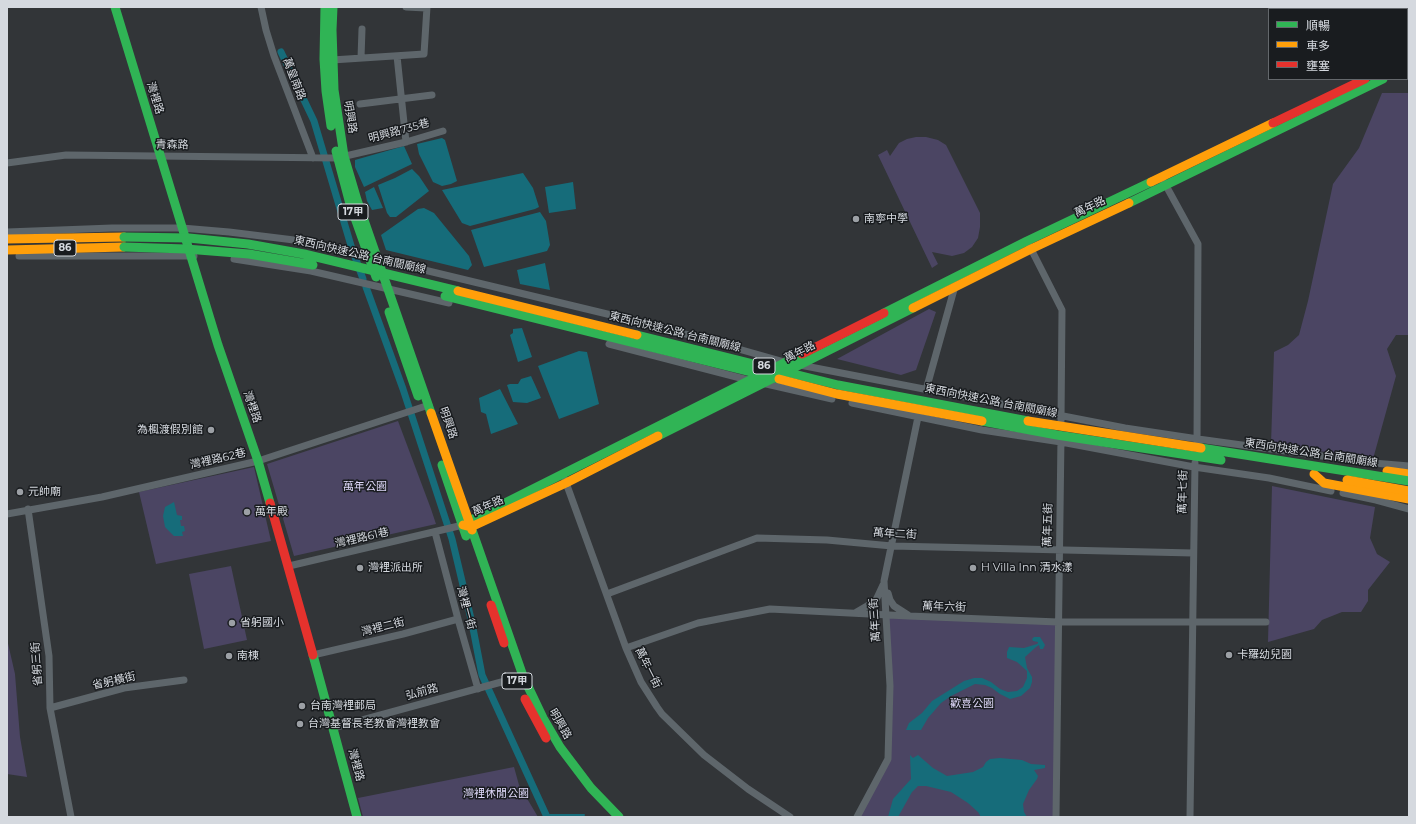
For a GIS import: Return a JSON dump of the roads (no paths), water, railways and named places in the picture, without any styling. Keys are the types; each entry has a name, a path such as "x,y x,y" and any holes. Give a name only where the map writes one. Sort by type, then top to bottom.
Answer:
{"main road":[{"name":"灣裡路","path":"115,7 218,345 258,461 289,566 357,817"},
{"name":"明興路","path":"325,7 324,59 326,91 350,204 384,288 422,408 516,678 536,721 554,752 585,792 609,817"},
{"name":"明興路","path":"333,7 332,60 338,123 339,157"},
{"name":"萬年路","path":"565,479 750,380 956,277 1029,245 1164,181 1274,127 1362,80"},
{"name":"萬年路","path":"1274,127 1380,80"},
{"name":"東西向快速公路 台南關廟線","path":"7,239 124,237 189,238 248,244 304,254 473,294 838,385 1057,426 1409,481"},
{"name":"萬年路","path":"464,525 565,479 802,365 955,287 1029,245"},
{"name":"東西向快速公路 台南關廟線","path":"7,250 124,247 186,249 233,253 302,262 470,302 837,394 1057,435 1314,474 1409,491"},
{"path":"1302,464 1322,461 1409,474"},
{"path":"1314,474 1324,483 1409,499"},
{"name":"明興路","path":"464,525 523,676 542,718 574,767 591,788 619,817"}],"street":[{"name":"萬皇南路","path":"261,7 274,56 313,158"},
{"path":"332,60 424,54 426,8 406,7"},
{"path":"361,58 362,28"},
{"path":"397,56 406,142"},
{"path":"360,104 432,95"},
{"name":"明興路735巷","path":"339,157 406,142 443,131"},
{"name":"青森路","path":"7,163 66,155 339,157"},
{"name":"萬年七街","path":"1164,181 1198,244 1198,440 1194,467 1190,817"},
{"path":"7,232 112,228 182,228 294,240 657,326 786,363 1061,416 1198,440 1373,464 1409,466"},
{"name":"萬年五街","path":"1029,245 1062,310 1056,817"},
{"path":"7,256 190,256 228,258 304,270 505,316 763,384 982,430 1284,481 1376,500 1409,509"},
{"path":"926,390 955,287 956,277"},
{"name":"灣裡路62巷","path":"7,514 28,509 102,497 258,461 422,408"},
{"name":"萬年三街","path":"857,817 888,759 890,686 884,581 918,417"},
{"name":"萬年一街","path":"565,479 626,648 641,682 662,714 704,755 748,789 790,817"},
{"name":"省躬三街","path":"28,509 48,648 50,708 70,817"},
{"name":"灣裡路61巷","path":"289,566 464,525"},
{"name":"灣裡一街","path":"437,532 458,619 478,689"},
{"name":"萬年二街","path":"607,594 757,538 827,540 892,546 1193,553"},
{"path":"855,613 876,600 882,590 884,581"},
{"path":"884,581 890,600 894,606 909,616"},
{"name":"萬年六街","path":"626,648 698,622 770,609 1058,622 1266,622"},
{"name":"灣裡二街","path":"313,655 403,634 458,619"},
{"name":"弘前路","path":"333,728 516,678"},
{"name":"省躬橫街","path":"50,708 124,688 184,680"}],"water":[{"path":"442,138 445,140 457,181 442,186 433,182 419,154 417,144"},
{"path":"404,146 412,164 364,187 355,167 355,160"},
{"path":"412,169 419,176 429,191 396,217 390,217 387,213 378,185"},
{"path":"523,173 533,188 539,207 470,226 462,223 442,190"},
{"path":"573,182 576,209 549,213 545,187"},
{"path":"374,187 383,208 372,210 367,201 365,192"},
{"path":"424,208 434,213 469,256 472,265 468,270 386,250 381,235 418,209"},
{"path":"540,212 546,221 550,245 547,251 484,267 471,230"},
{"path":"545,263 550,290 520,284 517,270"},
{"path":"522,328 532,357 518,362 510,335 513,333 513,329"},
{"path":"579,351 587,352 599,404 559,419 538,366"},
{"path":"531,376 541,398 527,403 513,402 507,385 518,384 521,379"},
{"path":"500,389 518,424 491,434 486,414 481,412 479,398"},
{"path":"174,502 177,515 182,516 182,520 180,520 181,526 184,526 185,531 182,532 183,536 174,536 165,527 163,516 165,507"},
{"path":"1034,637 1040,637 1045,645 1043,649 1040,649 1039,645 1025,657 1027,668 1032,677 1032,682 1030,688 1021,696 1010,699 985,685 975,684 951,696 941,703 928,718 921,730 906,730 909,723 922,713 932,701 964,681 974,678 982,678 1008,692 1017,691 1023,687 1027,678 1027,671 1017,662 1007,658 1007,652 1009,647 1024,648 1037,644 1038,642 1033,641 1032,639"},
{"path":"910,755 913,758 918,755 933,768 947,776 973,772 983,767 990,759 1000,758 1022,760 1031,764 1045,765 1045,768 1034,770 1038,776 1029,790 1023,804 1024,812 1027,817 981,817 978,812 968,803 951,792 926,786 918,786 912,792 898,817 888,817 893,799 911,779"}],"waterway":[{"path":"281,52 314,121 352,249"},
{"path":"355,257 363,279"},
{"path":"366,287 403,389 452,539 472,623 482,675 547,817"},
{"path":"546,815 584,815"}],"place":[{"name":"南寧中學","path":"856,219"},
{"name":"為楓渡假別館","path":"211,430"},
{"name":"元帥廟","path":"20,492"},
{"name":"萬年殿","path":"247,512"},
{"name":"灣裡派出所","path":"360,568"},
{"name":"H Villa Inn 清水漾","path":"973,568"},
{"name":"省躬國小","path":"232,623"},
{"name":"卡羅幼兒園","path":"1229,655"},
{"name":"南棟","path":"229,656"},
{"name":"台南灣裡郵局","path":"302,706"},
{"name":"台灣基督長老教會灣裡教會","path":"300,724"}],"park label":[{"name":"萬年公園","path":"365,487"},
{"name":"歡喜公園","path":"972,704"},
{"name":"灣裡休閒公園","path":"496,794"}]}
